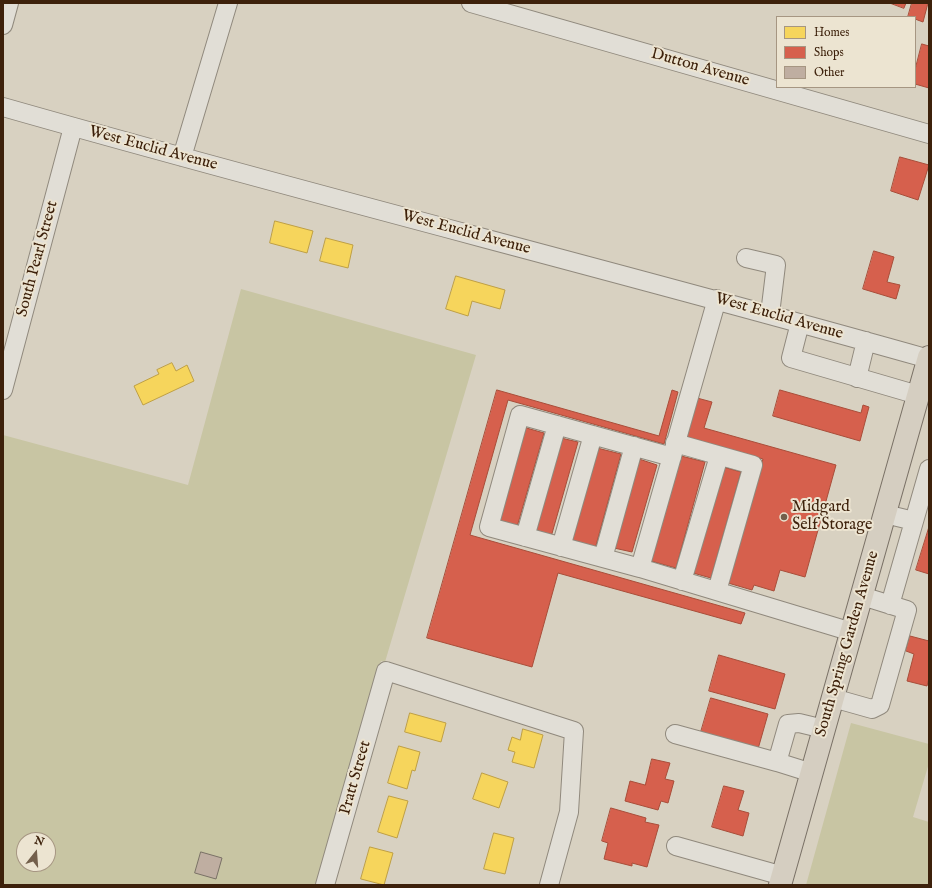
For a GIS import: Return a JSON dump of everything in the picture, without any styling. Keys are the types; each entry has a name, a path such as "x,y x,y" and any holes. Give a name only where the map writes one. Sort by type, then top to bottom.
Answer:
{"highway":[{"name":"South Spring Garden Avenue","path":"782,881 929,358"}],"street":[{"path":"3,25 9,3"},
{"path":"182,157 228,3"},
{"name":"Dutton Avenue","path":"471,3 929,134"},
{"name":"West Euclid Avenue","path":"3,107 182,157 929,358"},
{"name":"South Pearl Street","path":"3,390 73,127"},
{"path":"746,258 776,264 770,314"},
{"path":"640,568 717,300"},
{"path":"800,323 791,358 918,395"},
{"path":"857,378 866,341"},
{"path":"718,592 753,465 719,456 634,446 520,415 489,527 640,568 718,592 852,632"},
{"path":"525,537 557,425"},
{"path":"561,547 593,435"},
{"path":"603,558 634,446"},
{"path":"682,581 719,456"},
{"path":"890,605 929,469"},
{"path":"885,514 914,522"},
{"path":"833,698 872,709 880,705 907,610 862,596"},
{"name":"Pratt Street","path":"325,885 386,671 574,731 569,812 549,885"},
{"path":"777,762 788,724 799,723 824,729"},
{"path":"675,734 812,773"},
{"path":"676,846 782,881"}],"shaded area":[{"path":"241,289 476,355 385,662 381,661 317,885 3,885 3,435 188,485"},
{"path":"851,723 929,744 929,763 913,817 929,822 929,885 806,885"}],"building: Homes":[{"path":"275,221 313,231 307,253 270,243"},
{"path":"326,238 353,245 348,268 320,261"},
{"path":"456,276 505,290 500,309 472,301 468,316 446,309"},
{"path":"172,363 176,371 187,365 194,381 143,405 134,386 159,374 157,370"},
{"path":"410,713 446,723 441,742 405,732"},
{"path":"523,729 543,735 534,768 512,762 515,752 508,750 512,737 520,740"},
{"path":"399,746 420,752 415,771 412,770 407,789 388,783"},
{"path":"482,773 508,782 499,808 473,799"},
{"path":"389,796 408,801 397,838 378,832"},
{"path":"494,833 514,838 505,874 484,869"},
{"path":"370,847 393,853 384,885 361,879"}],"building: Shops":[{"path":"890,3 906,3 904,8"},
{"path":"912,3 928,3 923,22 916,19 916,16 908,16"},
{"path":"922,44 929,46 929,88 916,84 916,66"},
{"path":"900,157 929,165 918,200 891,191"},
{"path":"874,251 894,257 887,282 900,285 896,299 863,289"},
{"path":"497,390 659,436 672,390 678,392 664,444 508,400 470,535 745,613 741,624 558,573 532,667 427,638"},
{"path":"780,390 861,413 863,405 869,407 860,441 773,416"},
{"name":"Midgard Self Storage","path":"697,398 712,402 704,428 836,465 805,577 780,570 774,591 754,585 752,590 728,583 763,459 686,437"},
{"path":"523,427 544,433 517,527 496,521"},
{"path":"561,438 578,442 551,537 534,532"},
{"path":"597,448 621,454 595,549 570,542"},
{"path":"681,456 705,462 676,568 651,561"},
{"path":"639,459 657,465 632,552 614,548"},
{"path":"723,467 741,472 711,578 693,573"},
{"path":"929,527 929,574 916,570"},
{"path":"910,636 929,641 929,678 927,686 907,681 914,654 906,651"},
{"path":"719,655 785,674 775,709 709,691"},
{"path":"711,698 768,714 758,749 701,732"},
{"path":"652,759 670,763 665,779 674,781 668,803 661,801 658,810 625,801 630,781 645,785"},
{"path":"724,786 744,791 738,810 749,813 743,836 712,827"},
{"path":"611,808 646,818 645,822 659,825 647,867 632,863 632,866 604,859 608,843 602,841"}],"building: Other":[{"path":"201,852 222,858 216,879 195,873"}],"place":[{"name":"Midgard Self Storage","path":"784,517"}]}
